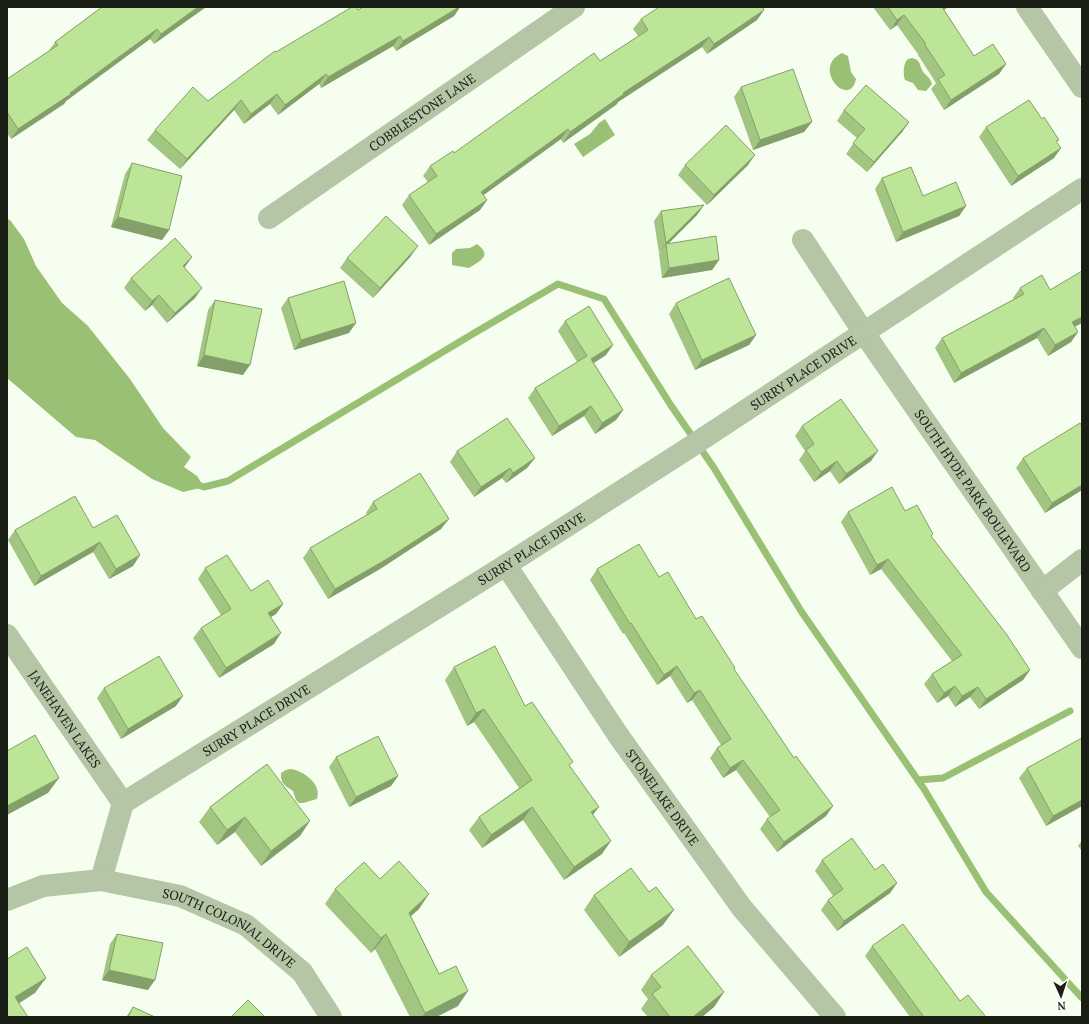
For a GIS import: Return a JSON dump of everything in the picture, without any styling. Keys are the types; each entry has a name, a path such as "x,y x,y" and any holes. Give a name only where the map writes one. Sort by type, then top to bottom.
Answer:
{"street":[{"name":"COBBLESTONE LANE","path":"269,218 574,7"},
{"path":"1027,7 1082,87"},
{"name":"SURRY PLACE DRIVE","path":"123,803 506,565 684,451 1082,189"},
{"name":"SOUTH HYDE PARK BOULEVARD","path":"804,240 864,333 1082,648"},
{"path":"1042,591 1082,560"},
{"name":"STONELAKE DRIVE","path":"506,565 618,735 742,908 834,1017"},
{"name":"JANEHAVEN LAKES","path":"7,635 123,803"},
{"path":"7,900 43,886 101,880 123,803"},
{"name":"SOUTH COLONIAL DRIVE","path":"101,880 180,896 246,925 302,972 331,1017"}],"shaded area":[{"path":"842,53 848,56 851,72 856,79 852,87 847,90 840,88 831,76 830,68 833,60"},
{"path":"912,58 919,62 922,71 929,78 932,84 926,91 918,90 913,83 905,80 904,66 908,59"},
{"path":"605,119 615,135 583,157 574,144 590,134 599,123"},
{"path":"7,219 10,220 24,239 36,266 62,303 88,326 130,379 163,428 191,457 184,467 197,476 204,487 183,492 152,479 95,440 76,437 7,378"},
{"path":"477,244 484,252 481,260 469,268 452,265 452,253 456,249 470,248"},
{"path":"291,769 301,772 311,779 317,788 317,799 303,803 299,803 296,800 293,791 281,780 281,773"}],"building":[{"path":"102,7 198,7 161,34 157,29 70,93 71,94 18,129 7,112 7,79 58,45 55,42"},
{"path":"352,7 356,7 358,10 363,7 459,7 403,41 400,36 328,77 326,74 285,105 277,94 251,114 241,100 187,159 155,130 193,87 208,101 275,51 276,52"},
{"path":"659,7 763,7 764,10 714,44 709,37 623,93 624,94 570,132 568,129 481,192 487,200 436,234 409,195 437,176 430,166 453,151 454,153 594,53 600,61 648,30 641,19"},
{"path":"888,7 942,7 974,56 993,44 1006,64 951,100 938,79 945,75 925,45 926,44 904,15 897,20"},
{"path":"793,69 812,122 760,140 741,87"},
{"path":"866,85 909,122 874,162 853,143 865,129 844,110"},
{"path":"1029,100 1042,119 1044,117 1059,140 1056,141 1061,148 1018,176 986,127"},
{"path":"726,125 755,155 714,195 685,165"},
{"path":"132,163 182,176 169,230 118,217"},
{"path":"911,167 923,196 956,182 966,206 903,232 882,178"},
{"path":"704,205 666,243 661,211"},
{"path":"386,216 418,246 380,288 347,258"},
{"path":"716,236 719,260 669,268 666,244"},
{"path":"175,238 192,257 183,266 202,288 175,313 159,295 152,301 131,278"},
{"path":"1082,271 1082,317 1072,322 1078,332 1055,345 1044,328 961,373 942,338 1024,294 1020,288 1042,275 1050,290"},
{"path":"729,278 756,335 702,360 676,303"},
{"path":"344,281 356,323 301,340 288,298"},
{"path":"215,300 262,309 250,365 204,355"},
{"path":"589,306 613,345 591,359 623,410 602,423 591,406 559,426 535,388 587,356 565,321"},
{"path":"841,399 878,451 846,474 837,461 821,472 806,450 814,444 802,426"},
{"path":"507,418 535,458 513,473 510,468 481,487 457,451"},
{"path":"1080,423 1082,426 1082,485 1052,503 1023,458"},
{"path":"420,473 449,519 387,559 335,589 310,548 377,509 373,502"},
{"path":"892,487 905,511 917,505 933,534 931,536 1007,635 1030,670 986,699 978,687 962,696 955,686 944,693 932,674 962,655 888,559 877,565 848,512"},
{"path":"75,496 93,528 117,515 140,555 116,569 100,542 41,576 15,530"},
{"path":"639,544 659,577 668,572 696,619 702,616 735,668 734,669 794,758 796,756 833,806 784,842 767,819 780,810 743,760 730,768 717,748 731,739 700,690 694,693 677,666 664,675 631,623 630,624 597,569"},
{"path":"227,555 251,591 268,580 283,604 268,613 281,633 226,668 201,628 231,609 205,568"},
{"path":"495,646 525,706 532,702 573,762 569,765 599,807 591,812 611,841 574,867 532,807 491,835 479,817 532,780 484,709 476,713 454,667"},
{"path":"159,656 183,696 128,729 104,688"},
{"path":"35,735 59,778 7,806 7,751"},
{"path":"378,736 398,776 356,797 336,757"},
{"path":"1082,738 1082,800 1053,816 1027,768"},
{"path":"267,764 310,821 271,851 245,817 227,830 210,807"},
{"path":"852,838 875,870 883,864 897,883 844,921 828,900 843,889 822,860"},
{"path":"399,861 429,894 409,913 439,974 456,966 468,991 425,1013 386,934 381,938 335,889 364,862 380,879"},
{"path":"631,868 649,892 656,887 674,910 629,942 594,895"},
{"path":"903,924 960,1001 968,995 986,1017 924,1017 872,946"},
{"path":"117,934 163,943 155,980 109,970"},
{"path":"688,946 724,992 693,1017 670,1017 652,994 661,987 651,975"},
{"path":"27,947 46,978 15,997 28,1017 7,1017 7,959"},
{"path":"248,1000 265,1017 231,1017"},
{"path":"133,1007 155,1017 128,1017"}],"waterway":[{"path":"195,484 204,487 228,481 558,284 604,299 670,404 714,468 801,611 924,789 986,892 1082,998"},
{"path":"918,780 943,778 1070,711"}]}
